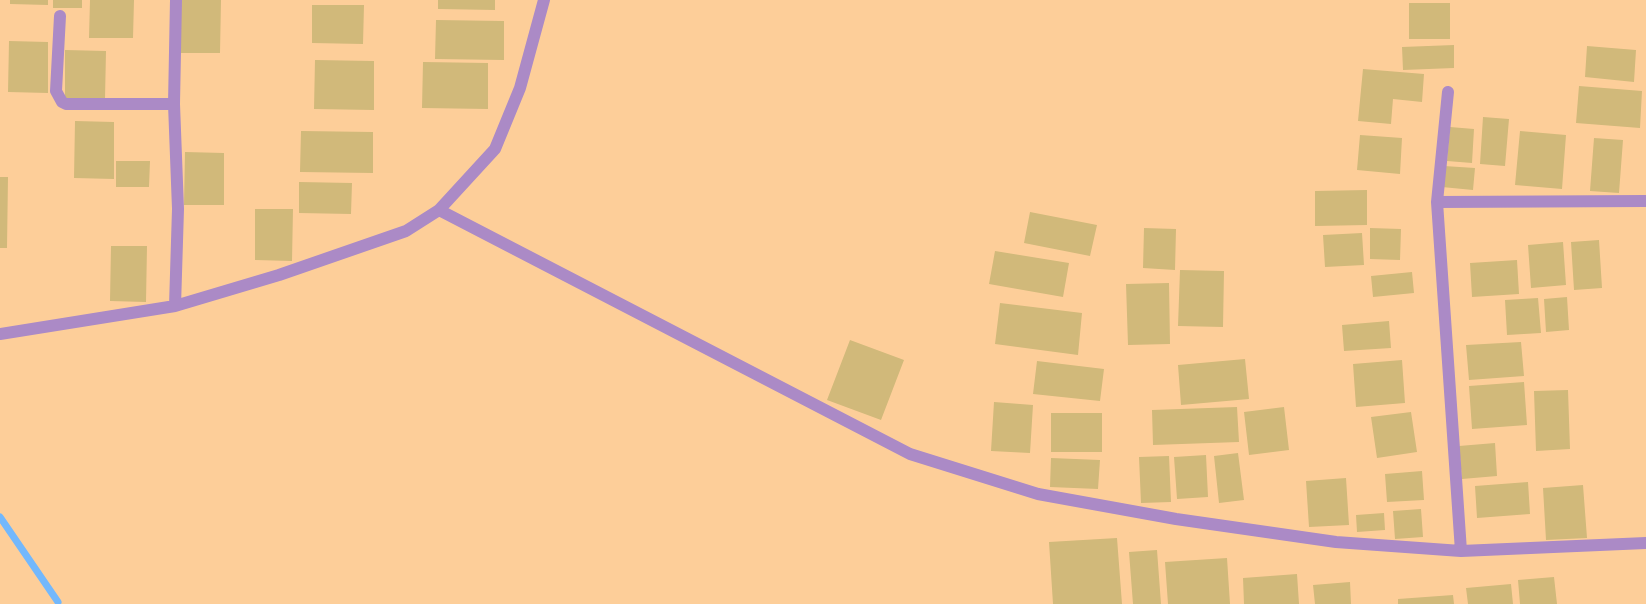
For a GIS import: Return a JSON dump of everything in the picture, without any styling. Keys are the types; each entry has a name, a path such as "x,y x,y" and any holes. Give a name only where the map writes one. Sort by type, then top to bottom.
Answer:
{"street":[{"path":"175,306 178,209 174,104 176,0"},
{"path":"0,334 175,306 279,275 406,231 439,210 495,149 520,88 544,0"},
{"path":"60,16 56,91 62,102 66,104 174,104"},
{"path":"1448,92 1437,202 1461,551"},
{"path":"1437,202 1646,201"},
{"path":"439,210 910,454 1038,494 1176,519 1336,542 1461,551 1646,543"}],"building":[{"path":"10,0 48,0 48,5 10,4"},
{"path":"53,0 82,0 82,8 53,8"},
{"path":"90,0 134,0 133,38 89,38"},
{"path":"180,0 221,0 220,53 179,53"},
{"path":"438,0 495,0 495,10 438,9"},
{"path":"1409,3 1450,3 1450,39 1409,39"},
{"path":"312,5 364,5 363,44 312,43"},
{"path":"436,20 504,21 504,60 435,59"},
{"path":"9,41 48,42 48,93 8,92"},
{"path":"1454,45 1454,68 1403,70 1402,47"},
{"path":"1587,46 1636,50 1634,82 1585,77"},
{"path":"65,50 106,51 105,99 65,98"},
{"path":"315,60 374,61 374,110 314,109"},
{"path":"423,62 488,63 488,109 422,108"},
{"path":"1363,69 1424,74 1422,102 1393,99 1391,124 1358,121"},
{"path":"1579,86 1642,91 1640,128 1576,123"},
{"path":"1483,117 1509,119 1505,166 1480,164"},
{"path":"75,121 114,122 114,179 74,178"},
{"path":"1450,127 1474,129 1472,163 1447,161"},
{"path":"301,131 373,132 373,173 300,172"},
{"path":"1520,131 1566,135 1562,189 1515,185"},
{"path":"1360,135 1402,138 1400,174 1357,170"},
{"path":"1594,138 1623,140 1619,193 1590,191"},
{"path":"185,152 224,153 224,205 184,205"},
{"path":"116,161 150,161 149,187 116,187"},
{"path":"1444,166 1475,168 1473,190 1442,187"},
{"path":"0,177 8,177 7,248 0,248"},
{"path":"299,182 352,183 351,214 299,213"},
{"path":"1367,190 1367,225 1315,226 1315,191"},
{"path":"255,209 293,209 292,261 255,260"},
{"path":"1030,212 1097,225 1090,256 1024,243"},
{"path":"1144,228 1176,229 1175,270 1143,268"},
{"path":"1370,228 1401,229 1400,260 1370,259"},
{"path":"1362,233 1364,265 1325,267 1323,235"},
{"path":"1599,240 1602,288 1574,290 1571,242"},
{"path":"1563,242 1566,285 1531,288 1528,245"},
{"path":"111,246 147,246 146,302 110,301"},
{"path":"995,251 1069,263 1063,297 989,284"},
{"path":"1517,260 1519,294 1472,297 1470,263"},
{"path":"1180,270 1224,271 1223,327 1178,326"},
{"path":"1412,272 1414,293 1373,297 1371,276"},
{"path":"1169,283 1170,344 1128,345 1126,284"},
{"path":"1567,297 1569,330 1546,332 1544,299"},
{"path":"1538,298 1541,333 1507,335 1505,300"},
{"path":"1000,303 1082,313 1078,355 995,344"},
{"path":"1389,321 1391,348 1344,351 1342,325"},
{"path":"850,340 904,360 881,420 827,400"},
{"path":"1521,342 1524,376 1469,380 1466,345"},
{"path":"1245,359 1249,399 1181,405 1178,365"},
{"path":"1402,360 1405,403 1356,407 1353,364"},
{"path":"1037,361 1104,369 1100,401 1033,394"},
{"path":"1524,382 1527,425 1472,429 1469,386"},
{"path":"1568,390 1570,449 1536,451 1534,391"},
{"path":"994,402 1033,405 1030,453 991,451"},
{"path":"1237,407 1239,442 1153,445 1152,410"},
{"path":"1284,407 1289,450 1249,455 1244,412"},
{"path":"1411,412 1417,452 1377,458 1371,417"},
{"path":"1051,413 1102,413 1102,452 1051,452"},
{"path":"1495,443 1497,476 1462,479 1459,446"},
{"path":"1238,453 1244,500 1219,503 1214,456"},
{"path":"1206,455 1208,497 1177,499 1174,457"},
{"path":"1169,456 1171,502 1141,503 1139,457"},
{"path":"1051,458 1100,460 1098,489 1050,487"},
{"path":"1422,471 1424,500 1387,502 1385,474"},
{"path":"1346,478 1349,525 1309,527 1306,481"},
{"path":"1528,482 1530,514 1477,518 1475,486"},
{"path":"1583,485 1587,538 1546,540 1543,488"},
{"path":"1421,509 1423,537 1395,539 1393,511"},
{"path":"1384,513 1385,530 1357,532 1356,515"},
{"path":"1117,538 1122,604 1053,604 1049,542"},
{"path":"1157,550 1161,604 1133,604 1129,552"},
{"path":"1227,558 1230,604 1168,604 1165,562"},
{"path":"1297,574 1299,604 1244,604 1243,578"},
{"path":"1554,577 1557,604 1520,604 1518,580"},
{"path":"1350,582 1351,604 1315,604 1313,585"},
{"path":"1511,584 1513,604 1468,604 1466,588"},
{"path":"1453,595 1454,604 1398,604 1398,599"}],"waterway":[{"path":"0,517 58,602"}]}
